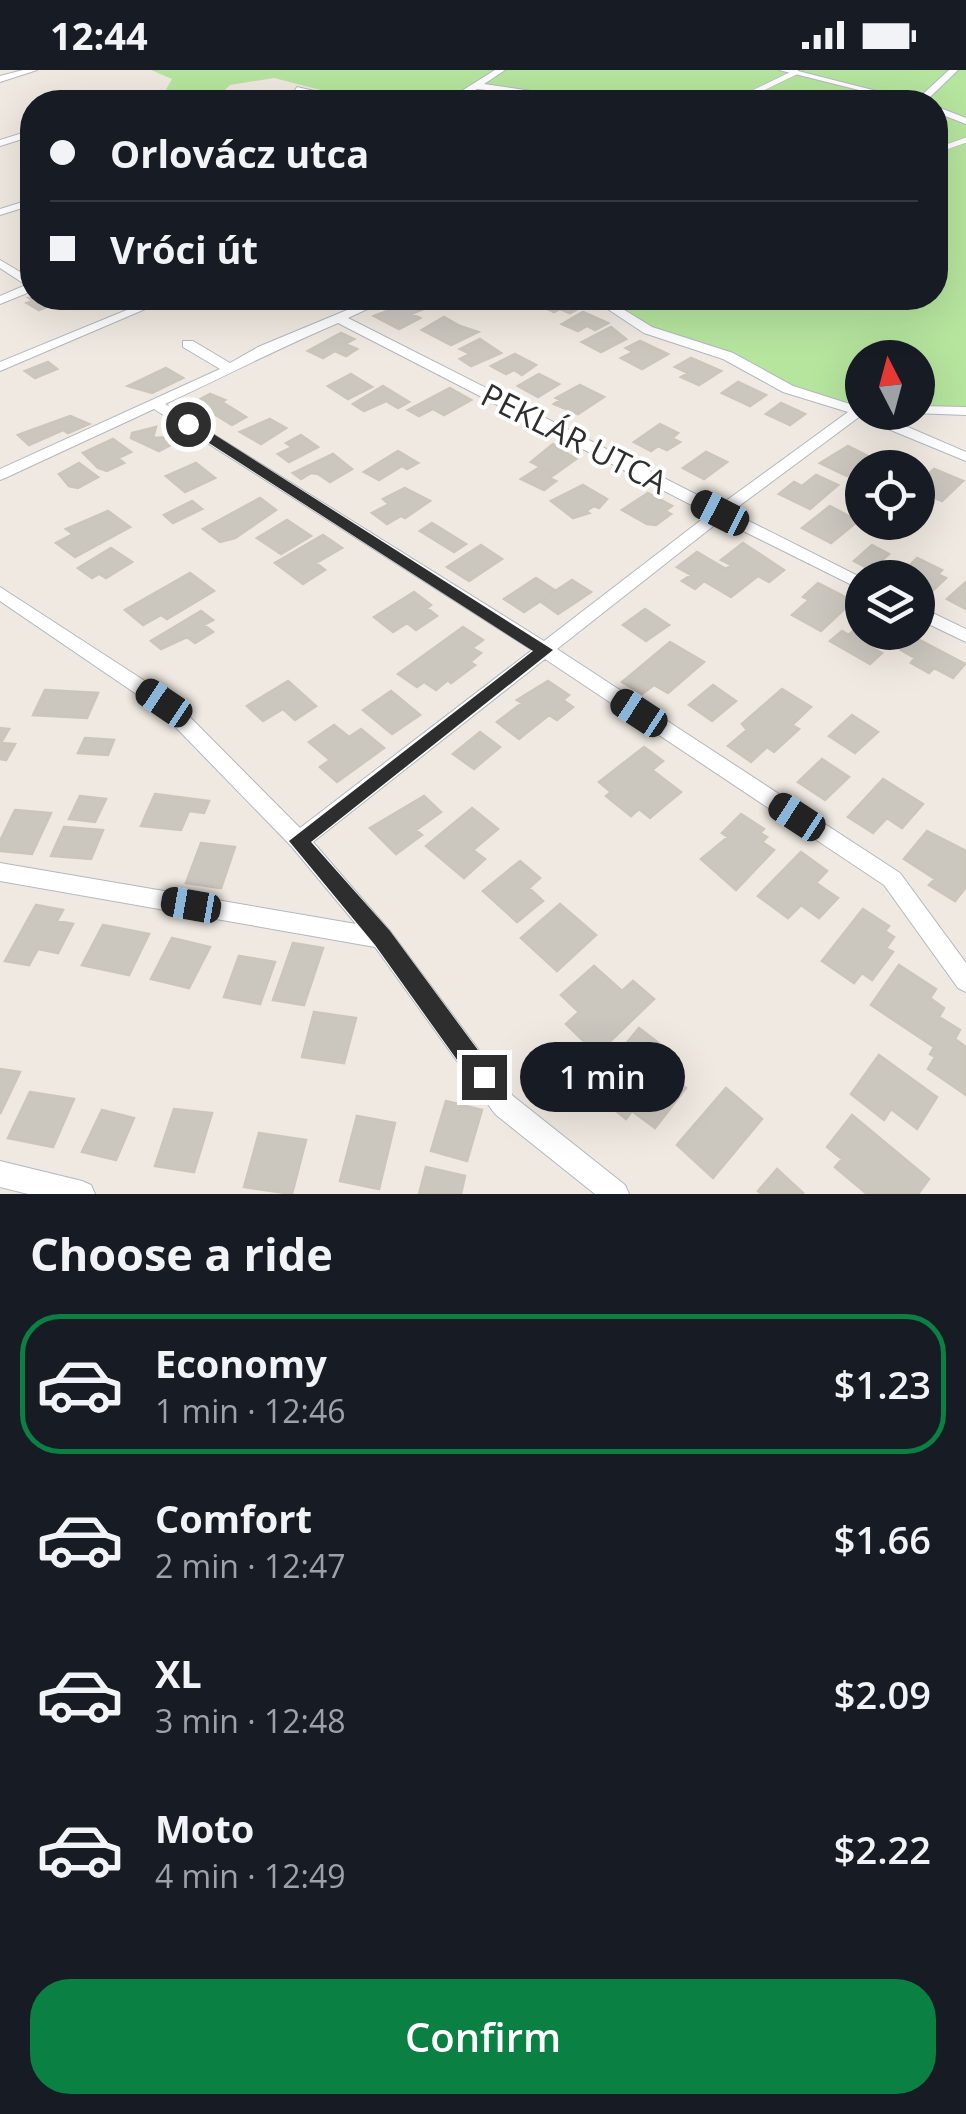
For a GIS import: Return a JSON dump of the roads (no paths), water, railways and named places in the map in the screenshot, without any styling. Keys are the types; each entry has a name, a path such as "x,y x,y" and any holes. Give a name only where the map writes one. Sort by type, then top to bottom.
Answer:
{"street":[{"path":"0,79 33,70"},
{"path":"468,90 502,70"},
{"path":"783,70 868,90"},
{"path":"932,90 954,70"},
{"path":"475,86 514,90"},
{"path":"0,367 137,310"},
{"path":"0,475 263,350 360,310"},
{"path":"616,310 648,330 728,356 788,390 845,405"},
{"name":"PEKLÁR UTCA","path":"340,320 845,576"},
{"path":"188,344 230,369"},
{"path":"156,404 544,650 892,879 966,981"},
{"path":"935,410 966,411"},
{"path":"299,841 845,419"},
{"path":"904,431 966,457"},
{"path":"0,593 164,703 299,841 382,938 504,1105 616,1194"},
{"path":"935,620 966,636"},
{"path":"0,872 382,938"},
{"path":"0,1174 82,1194"}],"lane":[{"path":"759,90 796,72"}]}
